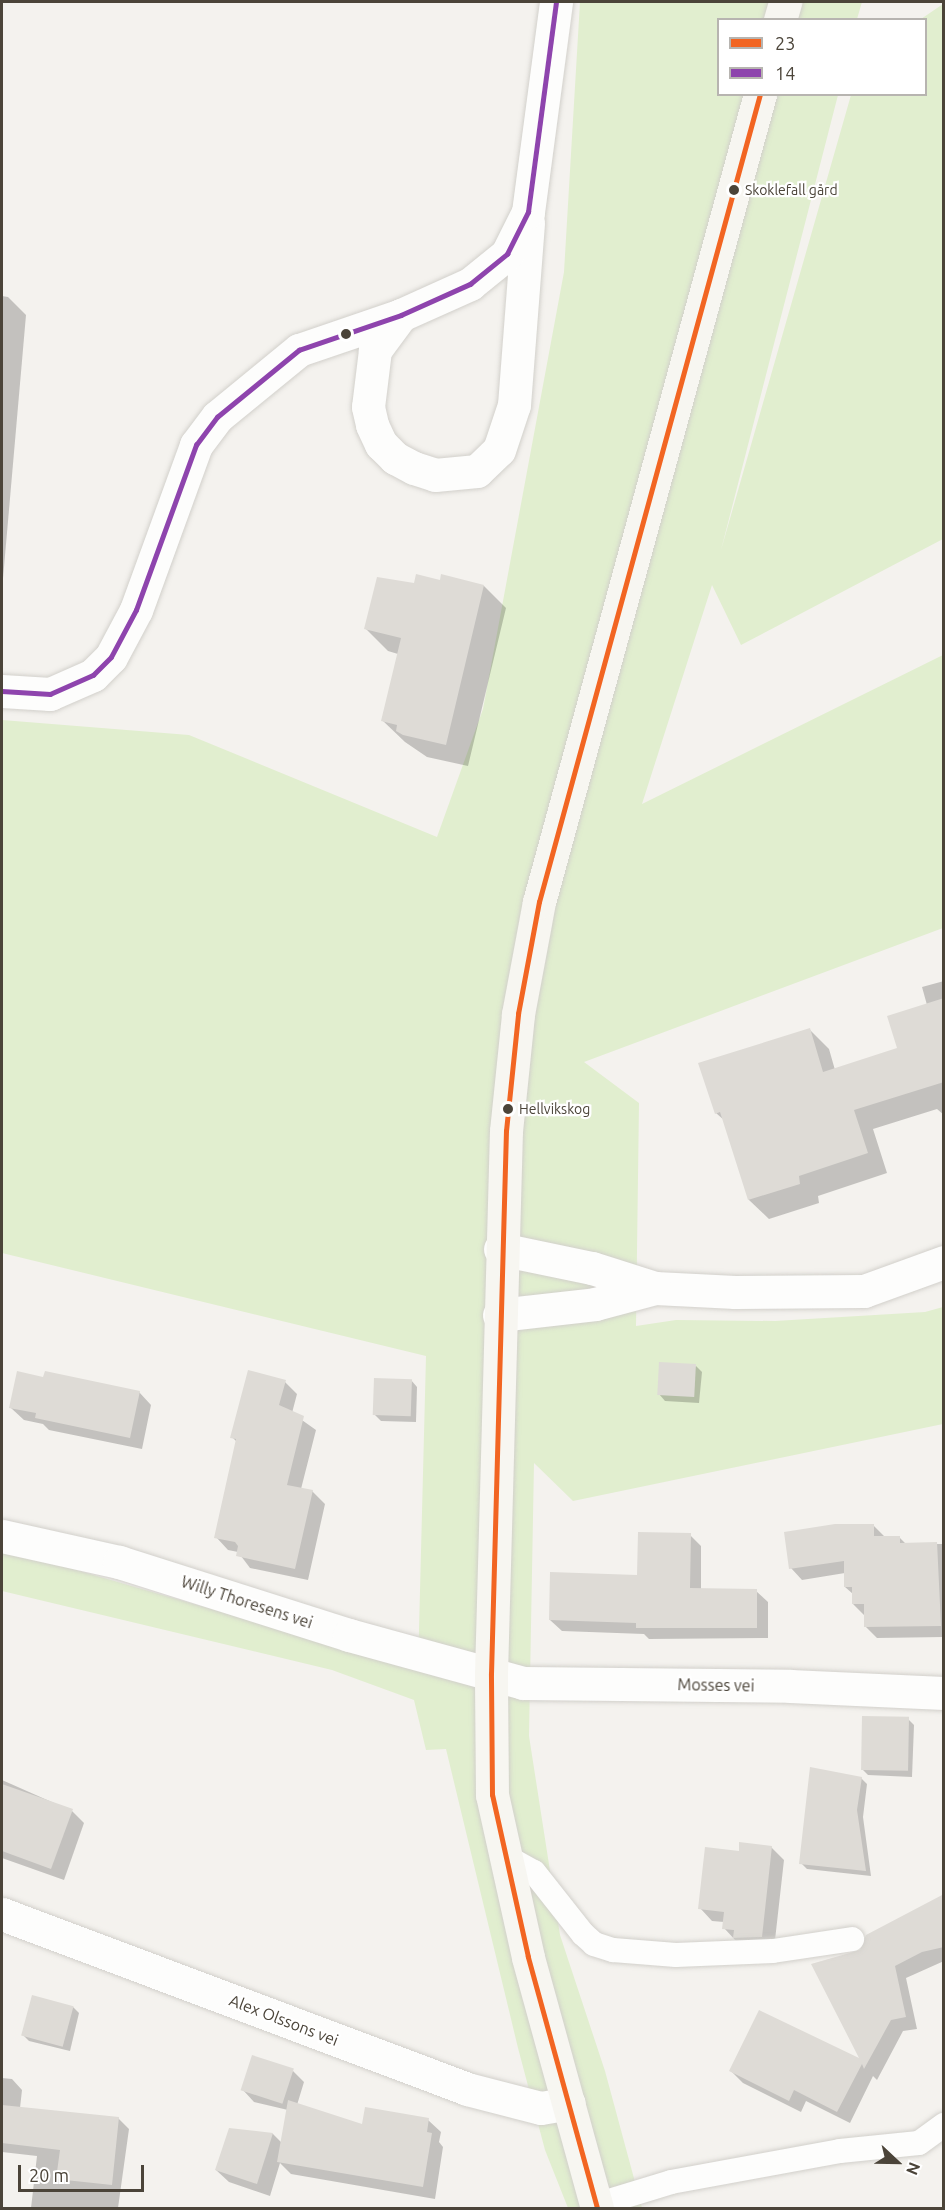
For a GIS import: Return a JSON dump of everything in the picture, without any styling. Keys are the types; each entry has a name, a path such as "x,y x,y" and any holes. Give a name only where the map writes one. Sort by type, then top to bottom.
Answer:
{"main road":[{"path":"781,18 785,2"},
{"path":"596,2207 503,1855 492,1795 490,1674 500,1249 506,1131 518,1014 539,902 759,96"}],"street":[{"path":"401,315 375,350 368,406 372,425 381,444 396,458 414,468 435,475 477,471 499,450 514,405 528,212 556,2"},
{"path":"2,691 50,694 93,675 111,657 136,610 182,478 196,445 217,417 299,351 401,315 471,284 507,254 528,212"},
{"path":"500,1249 592,1268 655,1288 735,1292 864,1291 944,1262"},
{"path":"499,1315 595,1304 655,1288"},
{"name":"Willy Thoresens vei","path":"2,1536 119,1562 349,1635 490,1674"},
{"name":"Mosses vei","path":"490,1674 523,1683 790,1686 944,1693"},
{"name":"Alex Olssons vei","path":"2,1914 467,2089 541,2108 569,2103"}],"lane":[{"path":"503,1855 534,1872 583,1934 594,1944 613,1950 676,1955 773,1951 852,1940"},
{"path":"596,2207 671,2182 840,2151 919,2144 944,2125"}],"green space":[{"path":"580,2 862,2 857,18 717,18 717,96 838,96 721,550 851,96 927,96 927,18 922,18 943,4 943,539 741,645 712,585 642,804 943,655 943,928 584,1062 639,1103 636,1326 676,1320 775,1321 925,1312 943,1307 943,1424 573,1501 534,1463 529,1736 560,1935 605,2071 642,2208 568,2208 545,2150 446,1749 426,1750 414,1700 332,1670 2,1591 2,1552 21,1554 418,1669 426,1356 2,1253 2,720 189,735 437,837 483,709 564,272"}],"building":[{"path":"416,574 440,580 441,574 484,585 446,745 403,735 396,731 397,725 381,721 401,638 364,629 377,577 414,583"},
{"path":"944,998 944,1082 854,1110 868,1153 799,1176 800,1184 748,1200 720,1112 715,1114 698,1063 810,1028 823,1072 897,1048 887,1016"},
{"path":"659,1362 696,1364 694,1397 657,1395"},
{"path":"248,1370 286,1380 279,1405 304,1416 287,1485 313,1490 295,1569 236,1556 238,1546 235,1542 214,1538 236,1439 230,1438"},
{"path":"17,1371 43,1377 45,1371 140,1391 130,1438 35,1418 36,1413 9,1408"},
{"path":"374,1378 412,1379 411,1416 373,1415"},
{"path":"835,1524 874,1524 874,1536 900,1536 900,1543 937,1542 941,1626 864,1627 864,1604 852,1604 852,1587 844,1587 844,1561 789,1569 784,1532"},
{"path":"638,1532 691,1533 690,1588 757,1589 757,1628 636,1628 636,1623 549,1620 550,1572 637,1575"},
{"path":"862,1716 909,1717 908,1771 861,1770"},
{"path":"810,1767 862,1777 857,1810 866,1871 799,1864"},
{"path":"2,1784 73,1809 51,1869 2,1851"},
{"path":"739,1842 772,1846 762,1937 733,1938 734,1930 722,1929 724,1912 698,1909 705,1847 739,1851"},
{"path":"944,1894 944,1947 922,1952 895,1966 906,2017 891,2020 864,2069 862,2064 837,2112 794,2090 789,2101 729,2071 759,2010 859,2058 811,1964 860,1950 866,1935"},
{"path":"32,1995 74,2006 63,2047 21,2036"},
{"path":"252,2055 294,2069 282,2104 241,2090"},
{"path":"288,2100 362,2124 365,2107 429,2118 427,2132 432,2133 423,2187 277,2162"},
{"path":"2,2105 119,2117 112,2185 56,2179 60,2150 2,2143"},
{"path":"229,2128 273,2133 257,2184 215,2170"}],"transit line":[{"name":"14","path":"2,691 50,694 93,675 111,657 136,610 196,445 217,417 299,350 401,315 470,284 507,254 528,212 556,2"},
{"name":"23","path":"597,2208 528,1957 492,1795 491,1674 506,1131 518,1014 539,902 759,96"}],"place":[{"name":"Skoklefall gård","path":"734,190"},
{"name":"Hellvikskog","path":"508,1109"}]}
